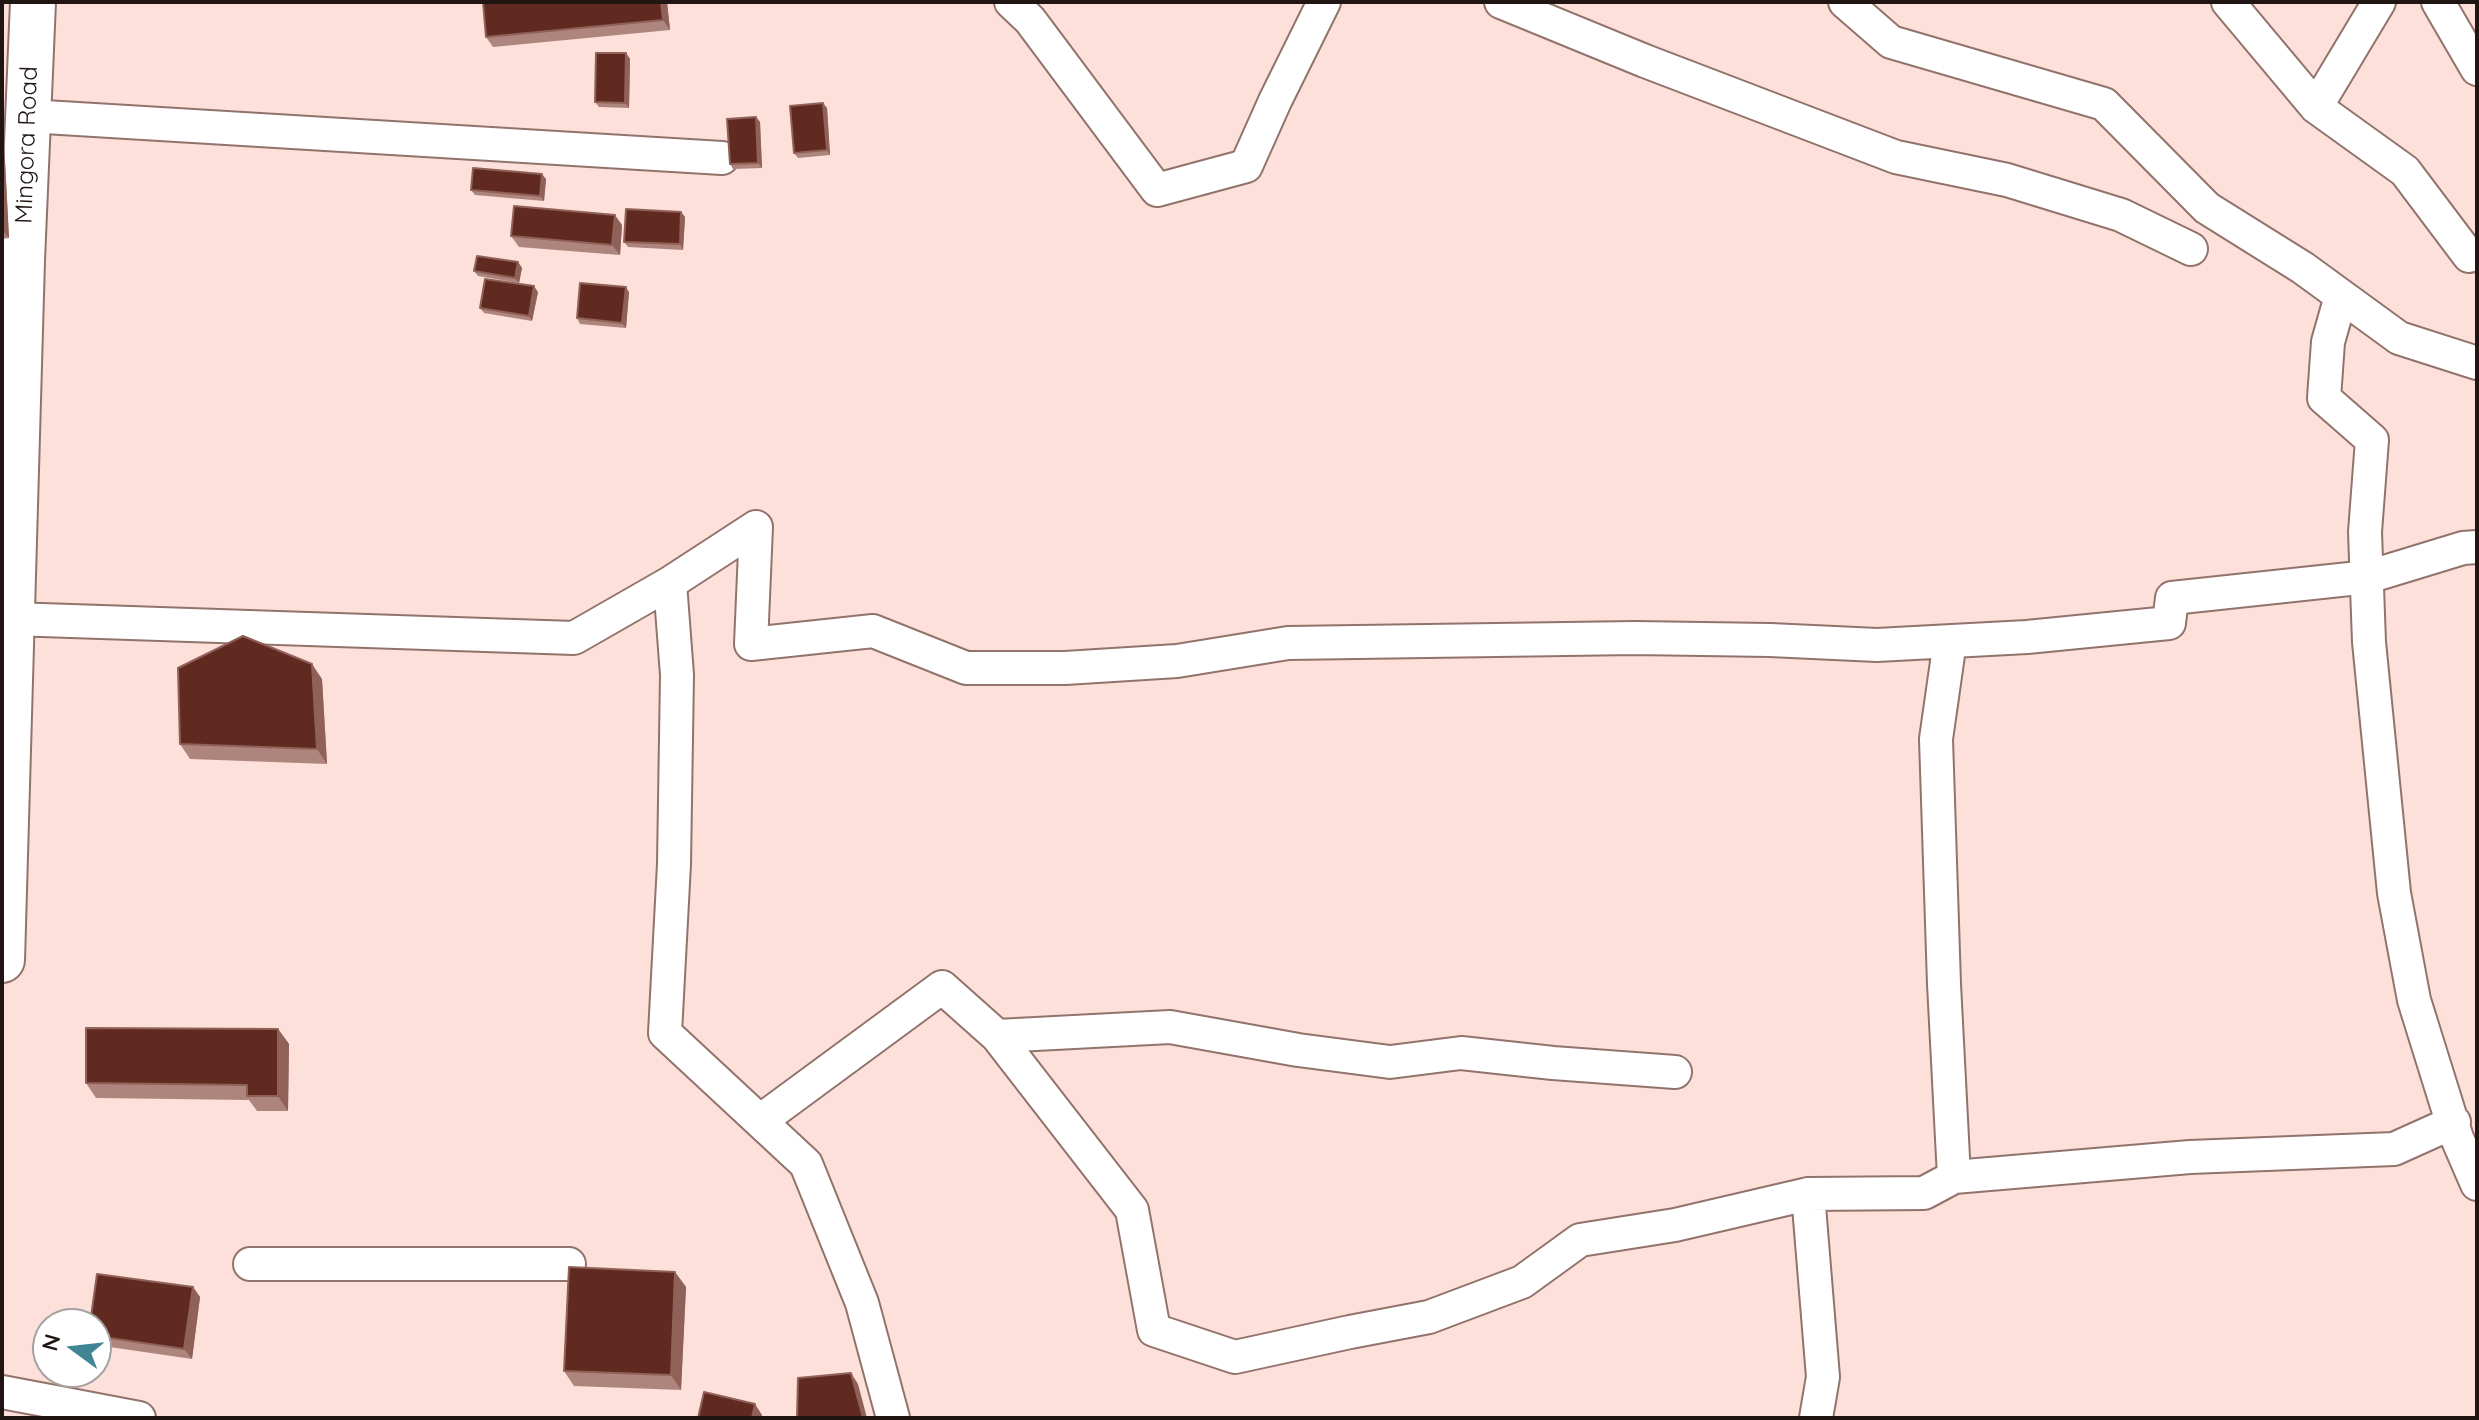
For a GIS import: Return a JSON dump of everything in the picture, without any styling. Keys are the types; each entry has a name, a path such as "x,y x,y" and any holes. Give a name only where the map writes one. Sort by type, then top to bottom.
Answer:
{"main road":[{"name":"Mingora Road","path":"3,934 12,619 12,260 28,116 33,2"}],"street":[{"path":"1011,2 1030,20 1157,190 1246,166 1324,2"},
{"path":"1501,2 1896,157 2007,180 2121,215 2191,249"},
{"path":"1845,2 1891,42 2104,104 2207,208 2303,268 2399,338 2477,363"},
{"path":"2228,2 2316,107 2405,171 2469,256"},
{"path":"2438,2 2477,69"},
{"path":"2316,107 2378,3"},
{"path":"28,116 722,158"},
{"path":"2341,296 2328,342 2324,398 2372,440 2365,532 2369,642 2394,893 2414,1000 2457,1138 2477,1184"},
{"path":"12,619 574,638 670,583 756,527 751,644 873,631 966,668 1065,668 1177,661 1288,643 1635,638 1877,645 2027,637 2169,623 2172,598 2368,577 2463,548 2477,547"},
{"path":"670,583 677,675 674,864 665,1033 806,1164 862,1303 893,1418"},
{"path":"1950,641 1936,739 1954,1177"},
{"path":"760,1121 942,987 997,1036 1132,1210 1154,1330 1235,1357 1429,1317 1522,1282 1580,1240 1675,1225 1808,1194 1924,1193 1954,1177 2190,1157 2394,1149 2454,1122"},
{"path":"997,1036 1170,1027 1298,1050 1390,1062 1461,1053 1675,1072"},
{"path":"1808,1194 1823,1377 1816,1418"},
{"path":"250,1264 569,1264"},
{"path":"2,1392 139,1418"}],"building":[{"path":"483,2 661,2 663,20 486,37"},
{"path":"596,53 626,53 625,103 595,102"},
{"path":"823,103 827,150 794,153 790,106"},
{"path":"756,117 758,163 730,164 727,119"},
{"path":"473,168 542,174 540,196 471,190"},
{"path":"514,206 615,215 612,245 511,236"},
{"path":"626,209 681,212 680,244 624,242"},
{"path":"477,256 518,262 515,278 474,271"},
{"path":"485,279 534,286 529,316 480,308"},
{"path":"580,283 626,287 622,323 577,318"},
{"path":"243,636 312,664 317,749 180,744 178,668"},
{"path":"86,1028 278,1029 278,1096 247,1096 247,1085 86,1083"},
{"path":"569,1267 675,1272 671,1375 564,1371"},
{"path":"97,1274 193,1287 184,1349 112,1338 112,1308 92,1308"},
{"path":"851,1373 863,1418 797,1418 798,1378"},
{"path":"704,1392 755,1404 752,1418 698,1418"}]}
